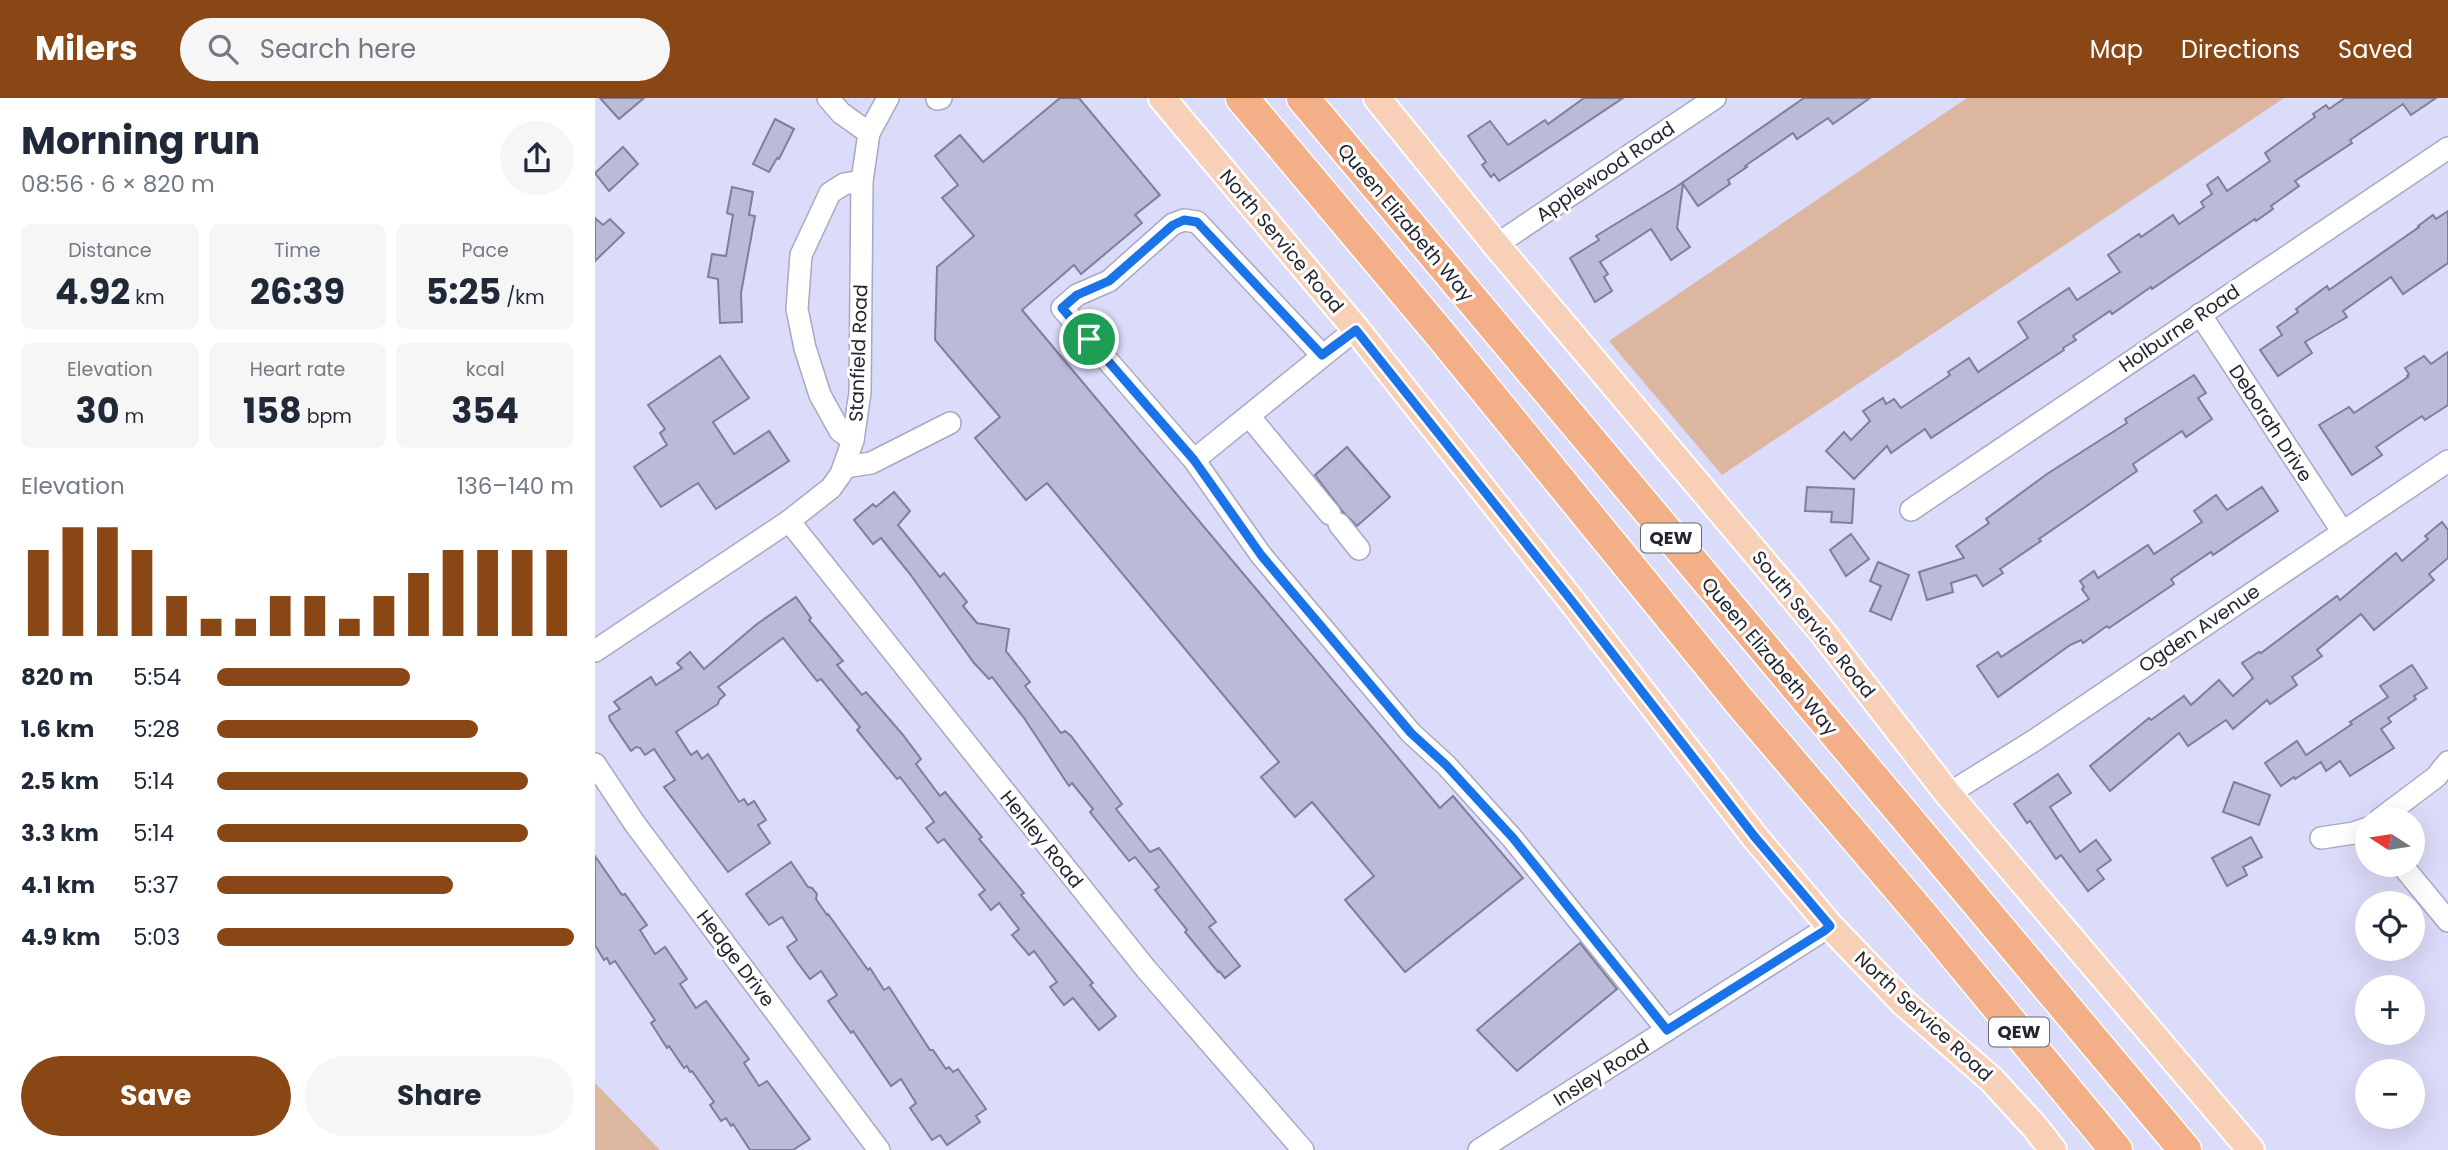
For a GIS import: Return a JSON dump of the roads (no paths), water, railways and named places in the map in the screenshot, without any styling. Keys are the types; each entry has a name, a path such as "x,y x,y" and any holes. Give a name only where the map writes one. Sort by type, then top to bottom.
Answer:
{"highway":[{"name":"QEW","path":"1242,98 1441,335 1740,702 1921,914 2116,1150"},
{"name":"Queen Elizabeth Way","path":"1303,98 2185,1150"}],"main road":[{"name":"North Service Road","path":"1162,98 1356,330 1754,836 1830,926 1905,1003 1992,1080 2053,1150"},
{"name":"South Service Road","path":"1377,98 1496,245 1820,629 1948,794 2251,1150"}],"street":[{"path":"828,98 841,113 869,133"},
{"name":"Stanfield Road","path":"595,651 789,521 831,488 845,467 853,440 860,393 862,181 869,133 888,98"},
{"name":"Applewood Road","path":"1496,245 1715,98"},
{"name":"Holburne Road","path":"1911,510 2448,148"},
{"path":"853,440 840,430 820,395 805,348 797,309 801,255 830,192 844,184 862,181"},
{"path":"1322,355 1197,222 1184,220 1173,225 1109,281 1077,295 1062,308 1194,460 1261,555 1411,733 1446,765 1513,838 1667,1030"},
{"name":"Deborah Drive","path":"2200,314 2342,531"},
{"path":"1194,460 1356,330"},
{"path":"1249,416 1359,549"},
{"path":"845,467 871,463 950,423"},
{"name":"Ogden Avenue","path":"1948,794 2035,740 2448,461"},
{"name":"Henley Road","path":"789,521 1146,969 1303,1150"},
{"path":"2396,807 2436,778 2448,761"},
{"name":"Hedge Drive","path":"595,764 643,835 879,1150"},
{"path":"2321,838 2355,833"},
{"path":"2412,877 2448,921"},
{"name":"Insley Road","path":"1479,1150 1830,926"}]}
